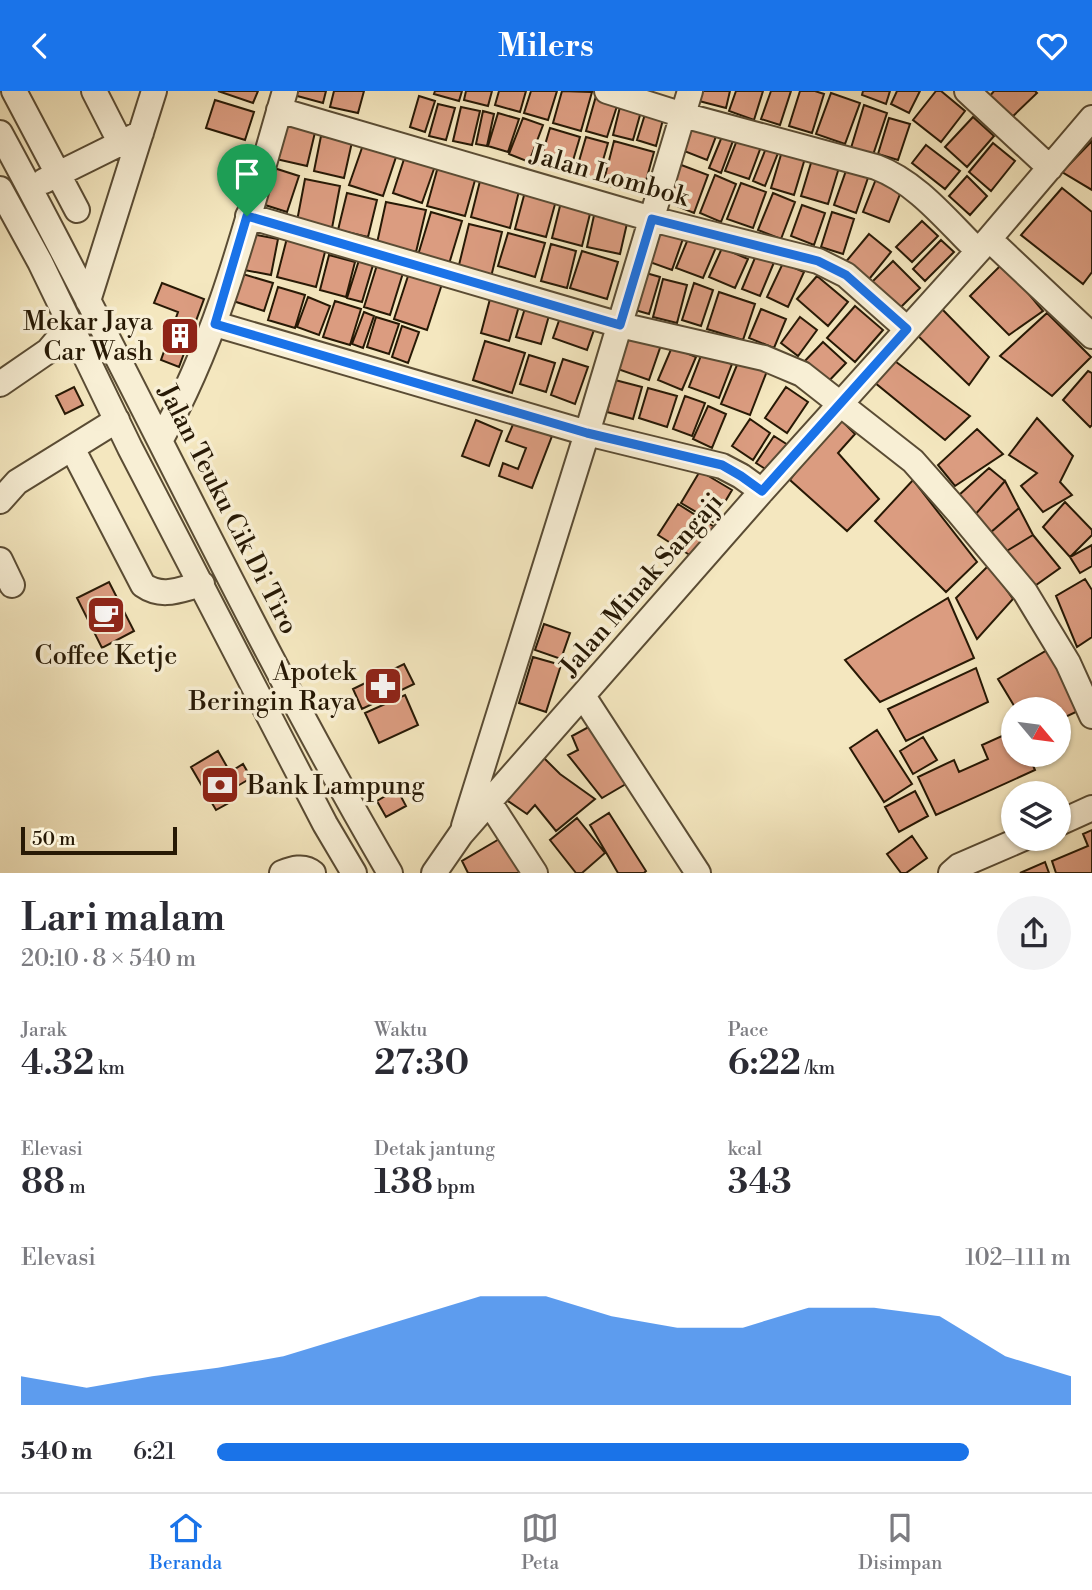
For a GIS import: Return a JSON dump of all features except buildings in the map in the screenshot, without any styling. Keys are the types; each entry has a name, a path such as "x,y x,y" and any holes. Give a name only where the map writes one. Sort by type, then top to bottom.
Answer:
{"street":[{"path":"14,91 78,210"},
{"path":"94,91 131,138"},
{"path":"88,301 131,138 154,91"},
{"path":"607,91 895,174 1092,336"},
{"path":"461,834 587,433 690,91"},
{"path":"967,91 1050,168"},
{"path":"161,439 191,381 215,324 282,100"},
{"name":"Jalan Lombok","path":"282,100 652,219 818,261 846,275 907,329"},
{"name":"Jalan Minak Sangaji","path":"434,873 461,834 840,403 984,245 1092,118"},
{"name":"Jalan Teuku Cik Di Tiro","path":"0,133 346,797 390,873"},
{"path":"30,187 131,138"},
{"path":"0,188 325,824 354,873"},
{"path":"247,216 620,325 764,358 802,374 913,461 959,513 1025,592 1068,663 1092,716"},
{"path":"215,324 587,433 722,465 762,491"},
{"path":"0,384 48,351 71,325"},
{"path":"0,501 17,482 117,420"},
{"path":"72,448 144,585 153,592 165,594 202,584"},
{"path":"0,560 12,585"},
{"path":"583,696 698,873"},
{"path":"489,802 536,873"},
{"path":"1071,818 1092,808"},
{"path":"966,869 1001,850"},
{"path":"282,873 296,868 311,870 313,873"}],"place":[{"name":"Mekar Jaya Car Wash","path":"180,336"},
{"name":"Coffee Ketje","path":"106,615"},
{"name":"Apotek Beringin Raya","path":"383,686"},
{"name":"Bank Lampung","path":"220,785"}],"route":[{"path":"247,216 620,325 652,219 818,261 846,275 907,329 762,491 722,465 587,433 215,324 247,216"}]}
